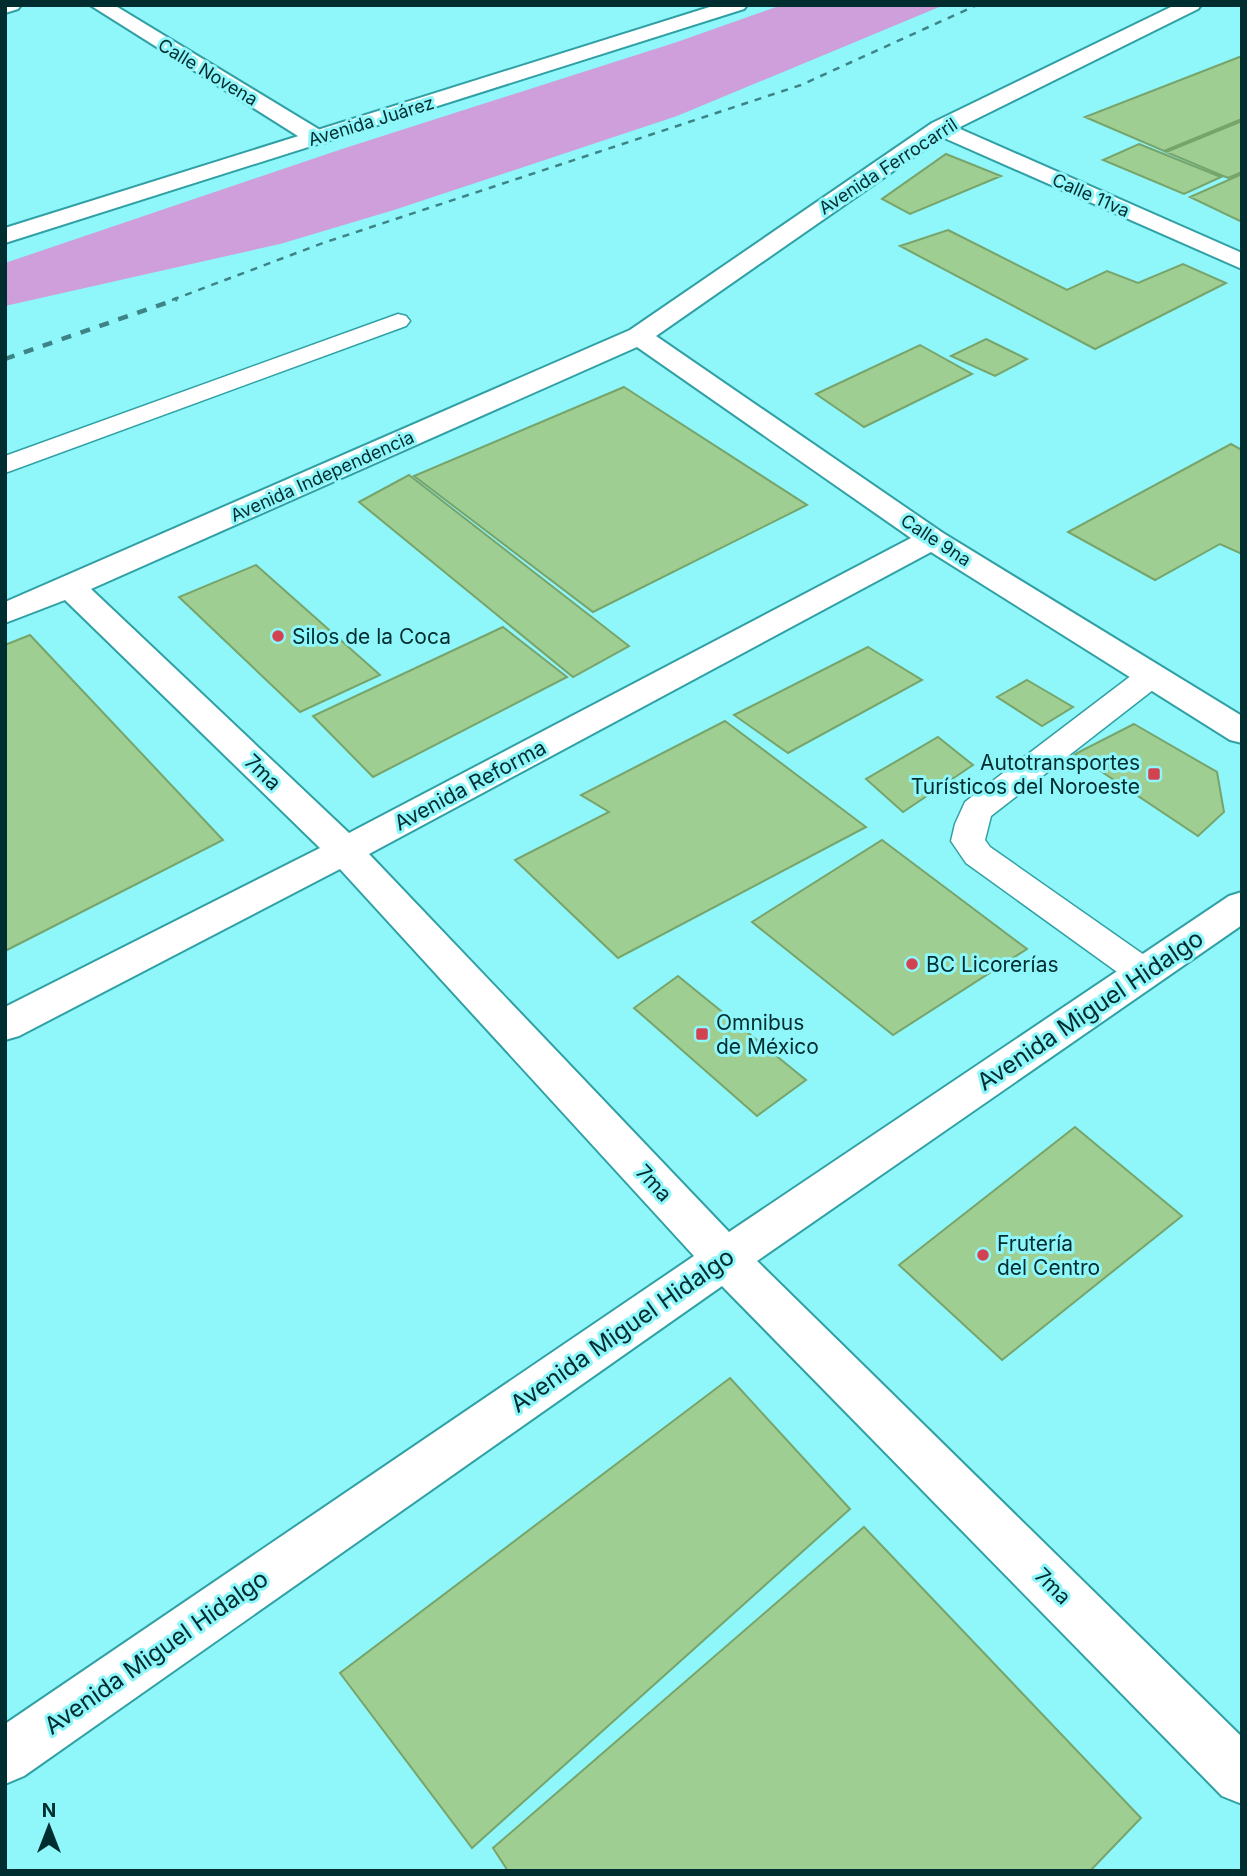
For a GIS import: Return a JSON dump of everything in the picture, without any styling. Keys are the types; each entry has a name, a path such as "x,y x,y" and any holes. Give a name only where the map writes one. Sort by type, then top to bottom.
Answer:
{"street":[{"path":"5,7 11,5"},
{"name":"Calle Novena","path":"100,5 317,138"},
{"name":"Avenida Juárez","path":"5,236 737,5"},
{"name":"Avenida Ferrocarril","path":"639,336 940,128 1191,5"},
{"name":"Calle 11va","path":"940,128 1242,262"},
{"name":"Calle 9na","path":"639,336 932,539 1242,732"},
{"name":"Avenida Independencia","path":"5,613 70,587 639,336"},
{"name":"Avenida Reforma","path":"5,1025 345,851 932,539"},
{"name":"7ma","path":"70,587 345,851 725,1259 1242,1776"},
{"name":"Avenida Miguel Hidalgo","path":"5,1757 725,1259 1242,906"}],"lane":[{"path":"5,465 398,321"},
{"path":"1144,973 978,855 968,841 977,810 1152,676"}],"shaded area":[{"path":"782,5 944,5 677,116 394,210 280,244 5,306 5,263"}],"building":[{"path":"1242,56 1242,119 1164,151 1085,117"},
{"path":"1242,121 1242,172 1228,178 1166,152"},
{"path":"1139,144 1221,177 1184,194 1103,160"},
{"path":"946,154 1001,176 910,214 882,199"},
{"path":"1242,174 1242,222 1190,197"},
{"path":"948,230 1067,290 1107,271 1138,283 1183,264 1226,283 1095,349 900,246"},
{"path":"986,339 1027,359 995,376 951,356"},
{"path":"920,345 972,374 864,427 816,394"},
{"path":"624,387 807,505 593,612 414,476"},
{"path":"1231,444 1242,450 1242,554 1220,544 1155,580 1068,532"},
{"path":"409,475 629,646 573,677 359,502"},
{"name":"Silos de la Coca","path":"256,565 380,675 300,712 179,597"},
{"path":"503,627 567,677 373,777 313,716"},
{"path":"30,635 223,840 5,951 5,645"},
{"path":"868,647 922,680 788,753 734,715"},
{"path":"1027,680 1073,707 1042,726 997,697"},
{"path":"725,721 866,827 618,958 515,860 609,812 581,795"},
{"path":"1134,724 1217,772 1224,812 1198,836 1075,754"},
{"path":"938,737 973,765 903,812 866,779"},
{"path":"882,840 1027,949 893,1035 752,922"},
{"path":"678,976 806,1080 757,1116 634,1008"},
{"path":"1075,1127 1182,1216 1002,1360 899,1265"},
{"path":"730,1378 850,1509 472,1848 340,1673"},
{"path":"864,1527 1141,1818 1090,1871 508,1871 493,1848"}],"railway":[{"path":"172,300 323,243 801,85 977,5"},
{"path":"5,359 177,299"}],"place":[{"name":"Silos de la Coca","path":"278,636"},
{"name":"Autotransportes Turísticos del Noroeste","path":"1154,774"},
{"name":"BC Licorerías","path":"912,964"},
{"name":"Omnibus de México","path":"702,1034"},
{"name":"Frutería del Centro","path":"983,1255"}]}
